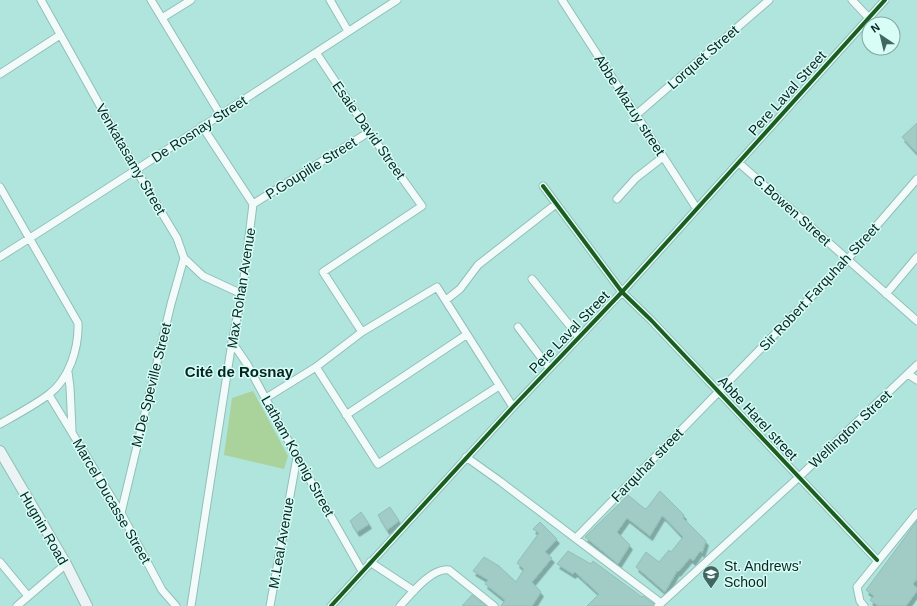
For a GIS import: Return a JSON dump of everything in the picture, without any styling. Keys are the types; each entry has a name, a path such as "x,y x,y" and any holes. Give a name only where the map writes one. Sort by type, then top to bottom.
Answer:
{"main road":[{"name":"Hugnin Road","path":"0,451 66,564 87,606"}],"street":[{"name":"Venkatasamy Street","path":"41,0 136,170 177,238 184,258 204,276 242,294"},
{"path":"151,0 220,114"},
{"path":"162,18 191,0"},
{"path":"330,0 348,31"},
{"name":"De Rosnay Street","path":"0,257 220,114 317,54 348,31 397,0"},
{"name":"Abbe Mazuy street","path":"562,0 697,209"},
{"path":"756,0 762,7"},
{"name":"Lorquet Street","path":"636,115 769,0"},
{"path":"852,0 867,16"},
{"name":"Pere Laval Street","path":"871,16 885,0"},
{"name":"Pere Laval Street","path":"331,606 466,457 622,292 861,27"},
{"path":"0,74 60,35"},
{"name":"Esaie David Street","path":"317,54 369,132 422,206 323,272 362,332"},
{"path":"202,126 253,204"},
{"name":"P.Goupille Street","path":"253,204 369,132"},
{"path":"617,199 636,178 663,157"},
{"name":"G.Bowen Street","path":"739,163 917,322"},
{"name":"Sir Robert Farquhah Street","path":"718,392 847,260 917,179"},
{"name":"Abbe Harel street","path":"543,186 622,292 651,320 877,560"},
{"path":"0,188 78,323 78,331 69,368 72,433"},
{"name":"Max Rohan Avenue","path":"191,606 232,342 242,294 253,204"},
{"path":"446,300 460,289 478,265 556,204"},
{"path":"886,294 917,257"},
{"name":"M.De Speville Street","path":"121,513 171,304 184,258"},
{"path":"532,279 579,338"},
{"path":"266,398 316,367 362,332 437,287 513,407"},
{"path":"518,327 549,368"},
{"path":"346,415 466,335"},
{"name":"Latham Koenig Street","path":"232,342 247,364 297,457 362,570"},
{"name":"Wellington Street","path":"659,604 799,477 917,365"},
{"path":"316,367 378,464 499,386"},
{"path":"0,424 49,395 69,368"},
{"path":"908,374 917,380"},
{"name":"Farquhar street","path":"576,538 718,392"},
{"name":"Marcel Ducasse Street","path":"49,395 121,513 162,590 176,606"},
{"name":"M.Leal Avenue","path":"270,606 297,457"},
{"path":"466,457 576,538 659,604"},
{"path":"864,606 860,601 857,587 877,560 917,514"},
{"path":"0,562 28,596"},
{"path":"370,562 414,591"},
{"path":"17,606 66,564"},
{"path":"400,606 433,573 445,569 449,570 494,606"}],"green space":[{"path":"253,391 288,456 284,469 224,455 232,398"}],"building":[{"path":"917,123 917,153 902,137"},
{"path":"660,491 684,515 683,518 706,541 702,553 700,551 693,561 690,558 678,572 677,571 665,592 636,567 646,552 659,562 669,550 671,552 683,537 664,517 662,516 650,536 627,518 617,532 630,545 618,564 585,537 628,495 645,509"},
{"path":"390,507 399,521 387,530 378,515"},
{"path":"361,512 369,524 357,532 350,521"},
{"path":"917,521 917,579 913,584 917,588 917,591 906,606 878,606 870,600 874,596 866,590"},
{"path":"540,522 557,539 545,552 552,558 532,582 541,592 532,606 501,606 505,600 485,584 488,580 473,571 484,557 499,566 516,582 524,569 517,563 539,533 533,529"},
{"path":"568,551 591,564 593,561 654,604 653,606 587,606 599,594 575,572 573,574 557,564"},
{"path":"472,595 486,606 462,606"}],"cycle path":[{"path":"331,606 513,407 622,292 885,0"},
{"path":"543,186 622,292 651,320 877,560"}],"place":[{"name":"St. Andrews' School","path":"711,589"}],"district":[{"name":"Cité de Rosnay","path":"239,371"}]}
